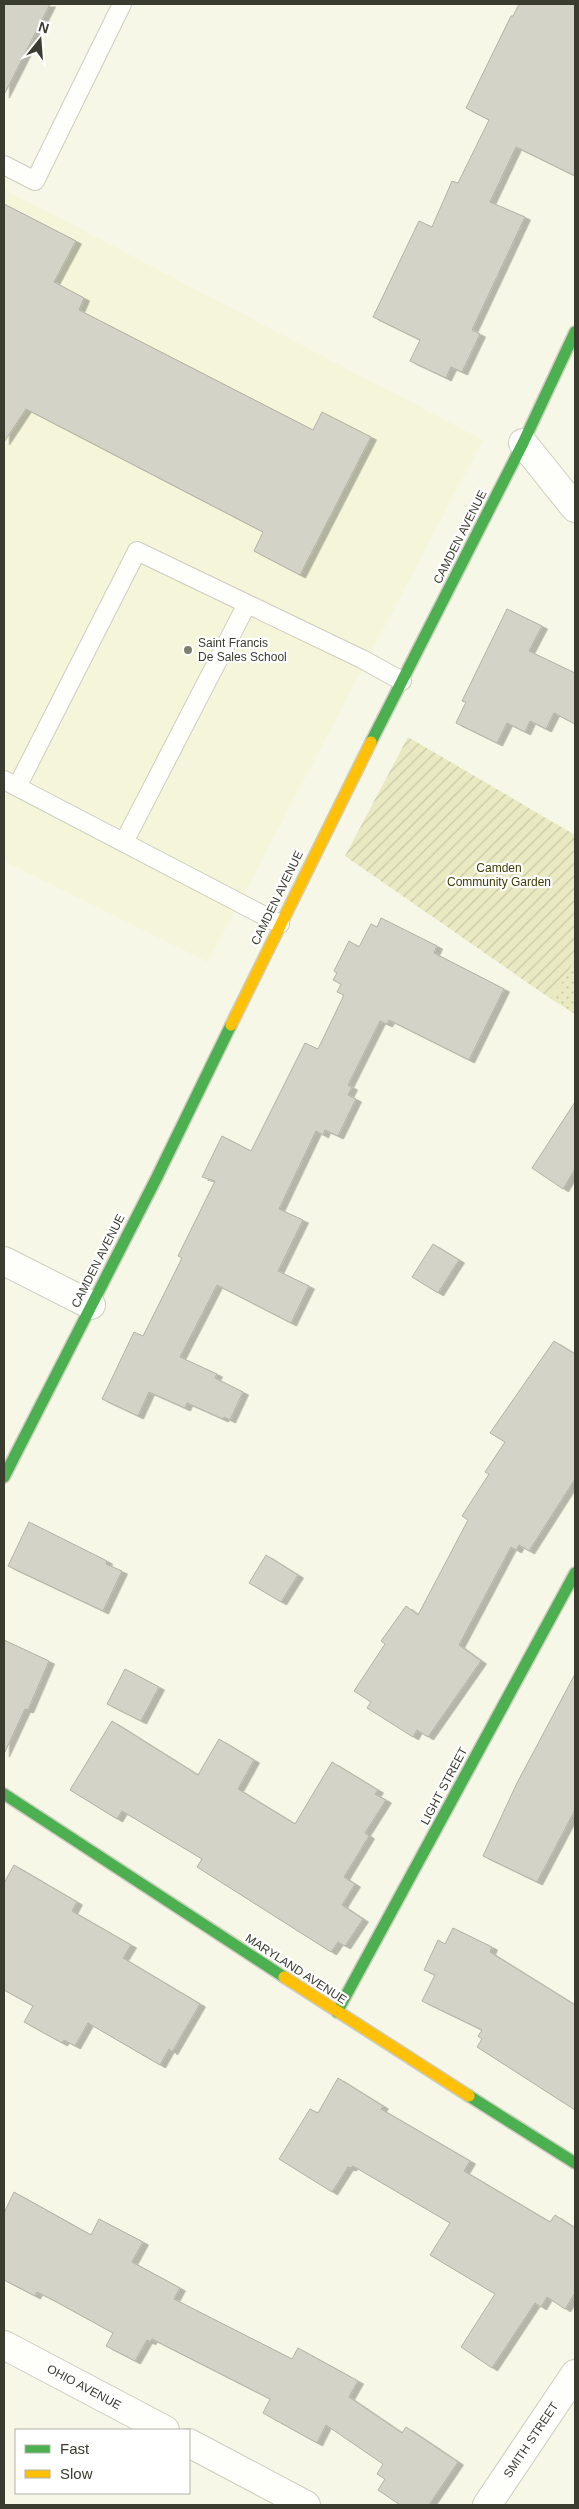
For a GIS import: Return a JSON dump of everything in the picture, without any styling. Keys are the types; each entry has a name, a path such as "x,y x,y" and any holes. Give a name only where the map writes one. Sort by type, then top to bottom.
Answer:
{"street":[{"name":"CAMDEN AVENUE","path":"4,1477 157,1177 280,924 523,443 575,332"},
{"path":"523,443 575,508"},
{"path":"4,1261 91,1305"},
{"name":"LIGHT STREET","path":"337,2012 575,1573"},
{"name":"MARYLAND AVENUE","path":"4,1794 337,2012 575,2163"},
{"name":"OHIO AVENUE","path":"4,2345 163,2429"},
{"name":"SMITH STREET","path":"487,2505 575,2374"},
{"path":"190,2444 306,2505"}],"lane":[{"path":"4,165 35,181 122,4"},
{"path":"280,924 10,784 137,551 362,659 402,681"},
{"path":"124,842 247,604"}],"shaded area":[{"name":"Saint Francis De Sales School","path":"4,189 483,440 208,962 4,861"}],"green space":[{"name":"Camden Community Garden","path":"408,737 575,835 575,960 551,999 345,856"},
{"path":"575,960 575,1014 551,999"}],"building":[{"path":"4,4 50,4 4,95"},
{"path":"519,4 575,4 575,176 516,147 490,202 525,217 472,330 480,334 462,372 451,367 446,378 410,361 420,340 373,317 419,221 432,227 452,181 458,183 489,120 466,108 511,16 513,16"},
{"path":"4,204 76,241 54,282 84,298 79,310 313,430 322,412 371,437 300,575 254,551 263,532 26,409 4,442"},
{"path":"507,609 542,626 529,651 575,673 575,724 554,713 546,729 530,721 525,732 507,723 497,743 456,723 466,702 462,701"},
{"path":"381,918 437,946 434,953 504,989 469,1060 389,1020 387,1024 380,1021 348,1085 352,1087 348,1095 356,1099 338,1136 325,1130 323,1135 316,1131 279,1209 303,1220 278,1271 309,1286 291,1323 217,1285 180,1357 217,1374 215,1378 243,1392 230,1420 224,1417 223,1419 187,1403 185,1408 149,1392 138,1416 102,1399 134,1332 143,1336 182,1258 178,1256 215,1181 202,1177 222,1136 251,1151 305,1043 318,1049 344,995 337,992 341,984 333,980 337,973 334,971 349,941 359,947 371,924 377,927"},
{"path":"575,1102 575,1169 563,1189 532,1168"},
{"path":"433,1244 459,1260 438,1293 412,1277"},
{"path":"554,1341 575,1354 575,1479 529,1551 519,1545 516,1550 511,1547 459,1645 481,1661 428,1737 417,1730 413,1737 367,1708 371,1702 354,1691 385,1644 381,1641 406,1606 418,1615 468,1520 462,1516 489,1474 485,1472 505,1442 490,1433"},
{"path":"29,1522 107,1561 106,1564 122,1571 103,1611 8,1566"},
{"path":"266,1555 298,1575 281,1602 249,1583"},
{"path":"4,1640 49,1661 28,1710 25,1709 4,1754"},
{"path":"125,1669 159,1687 141,1721 107,1704"},
{"path":"575,1674 575,1810 537,1882 483,1856 517,1783"},
{"path":"112,1721 198,1775 219,1739 254,1760 238,1789 295,1824 332,1762 378,1790 375,1794 386,1800 365,1833 369,1836 344,1877 355,1884 342,1905 363,1919 345,1946 338,1942 331,1952 197,1867 202,1859 122,1811 117,1819 70,1790"},
{"path":"14,1865 77,1902 72,1911 131,1945 123,1958 200,2004 172,2052 169,2049 160,2065 88,2023 75,2046 64,2040 62,2043 24,2022 33,2006 4,1990 4,1883"},
{"path":"453,1928 492,1947 490,1952 575,2005 575,2110 477,2047 482,2039 478,2036 482,2030 422,2001 435,1975 424,1970 438,1940 445,1944"},
{"path":"338,2078 383,2106 381,2109 470,2161 464,2171 550,2222 555,2215 575,2228 575,2293 565,2309 547,2297 541,2307 535,2303 492,2368 461,2347 495,2294 430,2255 450,2223 353,2166 351,2168 348,2167 332,2192 279,2159 310,2109 318,2113"},
{"path":"14,2192 91,2235 99,2219 143,2242 132,2262 180,2288 174,2299 292,2359 298,2348 358,2381 349,2397 402,2433 406,2427 458,2462 429,2505 400,2505 378,2490 385,2479 377,2474 383,2464 326,2425 317,2443 263,2413 270,2399 152,2339 150,2342 147,2340 135,2361 106,2346 113,2333 37,2292 35,2296 4,2280 4,2213"}],"traffic: fast":[{"path":"371,742 523,443 575,332"},
{"path":"4,1477 157,1177 231,1025"},
{"path":"337,2012 575,1573"},
{"path":"4,1794 284,1977"},
{"path":"469,2096 575,2163"}],"traffic: slow":[{"path":"231,1025 371,742"},
{"path":"284,1977 469,2096"}],"place":[{"name":"Saint Francis De Sales School","path":"188,650"}]}
